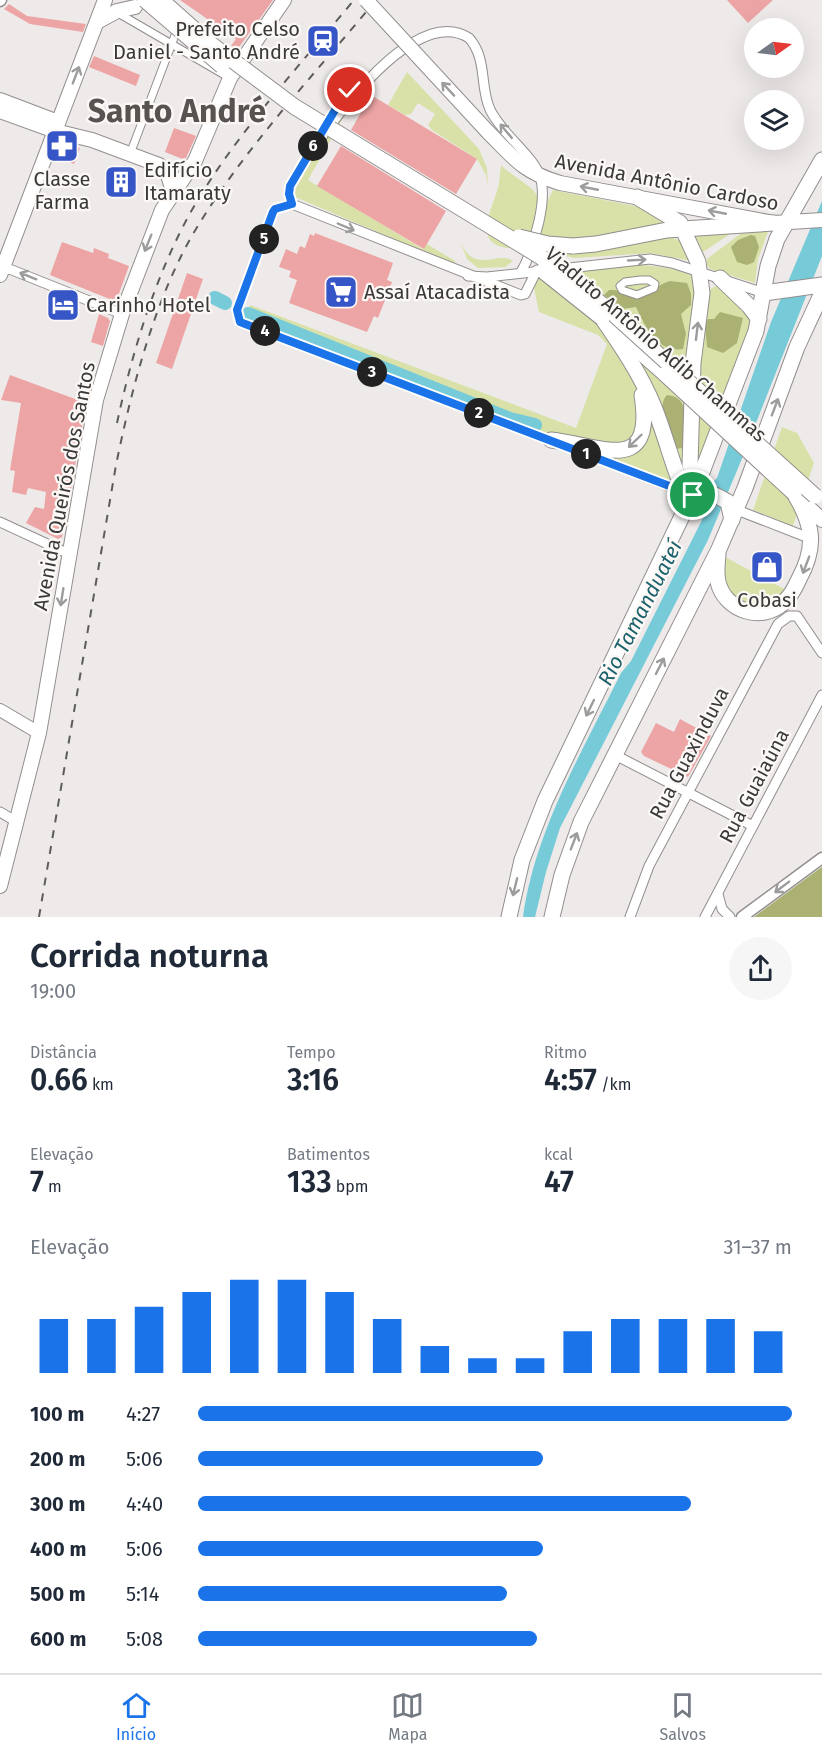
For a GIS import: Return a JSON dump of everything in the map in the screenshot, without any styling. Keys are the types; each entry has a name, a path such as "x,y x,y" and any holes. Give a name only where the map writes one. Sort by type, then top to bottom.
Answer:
{"highway":[{"name":"Viaduto Antônio Adib Chammas","path":"161,0 212,45 295,107 502,231 541,257 609,310 815,501"},
{"name":"Viaduto Antônio Adib Chammas","path":"140,3 288,115 516,251 602,318 794,493 815,501"},
{"path":"509,917 522,860 545,801 693,493 751,346 780,223 822,160"},
{"path":"637,197 676,218 684,228 695,251 700,272 702,293 693,363 689,458 693,493"},
{"path":"502,231 536,241 573,246 684,228 780,223"},
{"path":"720,279 749,306 759,319"},
{"path":"552,917 562,875 579,828 719,549 818,288 765,293"},
{"path":"602,318 628,355 640,377 659,420 671,462 693,493 732,510"},
{"path":"551,440 612,452 632,446 642,435 645,413 640,377"},
{"path":"719,549 718,582 725,597 738,608 754,613 771,611 791,595 806,568 811,550 807,517 794,493"}],"main road":[{"path":"1,270 105,0"},
{"name":"Avenida Queirós dos Santos","path":"0,885 39,733 96,400 122,314 158,219 173,191 195,161 230,78 285,0"},
{"path":"366,0 488,132 525,169 541,178"},
{"path":"97,22 116,5 140,3"},
{"path":"0,100 56,127"},
{"path":"0,111 56,127 164,168 173,191"},
{"name":"Avenida Antônio Cardoso","path":"541,178 780,223 822,220"},
{"path":"815,501 822,520"},
{"path":"0,710 39,733"}],"street":[{"path":"116,5 172,44 230,78"},
{"path":"439,22 456,27 475,46 481,63 490,111 534,165 541,178 543,199 531,256 521,272 526,292"},
{"path":"130,154 177,30"},
{"path":"292,204 289,194 290,186 338,105 390,46 405,33"},
{"path":"537,270 526,292 521,295 468,276 292,204 275,209 273,212 237,310 240,322 693,493"},
{"path":"531,256 579,266"},
{"path":"468,276 487,277 650,260 700,272 765,293"},
{"path":"1,270 12,270 122,314"},
{"path":"732,510 804,536"},
{"path":"0,522 69,554"},
{"name":"Rua Guaxinduva","path":"630,917 649,866 781,620 792,615 797,616 822,653"},
{"name":"Rua Guaiaúna","path":"705,917 822,695"},
{"path":"615,754 753,826"},
{"path":"0,812 17,822"},
{"path":"742,917 821,856"},
{"path":"717,894 722,909 730,917"}],"green space":[{"path":"407,72 479,149 487,168 488,187 486,175 477,159 432,130 428,125 435,114 418,103 411,114 405,115 388,105"},
{"path":"353,100 308,180 423,249 427,244 455,261 455,265 295,197 295,189 342,109"},
{"path":"501,165 531,188 538,197 529,249 495,245 488,236 488,221 498,190"},
{"path":"553,190 640,207 672,221 652,240 673,238 678,240 691,261 651,253 575,258 539,251 537,248 548,200"},
{"path":"769,229 758,259 755,283 710,269 707,266 707,259 744,231"},
{"path":"733,232 703,252 694,233"},
{"path":"751,235 755,236 759,247 754,262 747,265 737,262 731,247 738,240"},
{"path":"461,243 468,254 474,258 486,260 503,258 513,261 505,267 478,268 467,259"},
{"path":"642,265 678,270 696,279 684,404 684,475 660,446 671,482 592,452 611,456 633,437 622,444 572,440 526,427 250,320 247,315 250,305 576,428 607,344 598,335 539,312 534,288 539,276 559,272"},
{"path":"670,281 687,283 691,294 691,305 681,314 686,334 683,349 666,347 653,337 636,307 622,309 604,295 609,290 614,290 638,296"},
{"path":"716,286 750,315 749,327 730,385 697,460 698,396 704,332 709,290"},
{"path":"720,312 743,318 737,343 723,353 707,347 705,326 708,319 714,319"},
{"path":"667,395 681,401 684,407 683,448 675,449 665,421 662,406"},
{"path":"782,427 797,433 814,463 793,526 753,510"},
{"path":"725,557 788,591 771,602 761,605 743,604 728,592 723,581"},
{"path":"822,867 822,917 754,917 819,869"}],"water":[{"path":"822,201 822,256 741,461 708,540 560,828 535,917 523,917 529,885 549,822 591,731 621,673 631,661 703,518 709,486 717,478 771,322"}],"building":[{"path":"180,0 273,0 237,50 231,46 236,39"},
{"path":"727,0 773,0 753,18 744,19"},
{"path":"9,4 27,16 86,24 83,32 30,24 4,9"},
{"path":"94,56 140,75 136,86 89,67"},
{"path":"371,95 477,159 456,194 351,130"},
{"path":"174,128 196,136 185,160 165,152"},
{"path":"60,142 80,148 74,164 55,156"},
{"path":"341,146 446,211 424,249 317,186"},
{"name":"Edifício Itamaraty","path":"124,165 136,170 126,198 113,193"},
{"name":"Assaí Atacadista","path":"315,233 393,263 387,280 392,282 378,318 374,316 367,332 289,303 297,280 289,277 291,271 279,267 286,249 297,254 300,246 305,248 310,234 314,236"},
{"path":"62,242 93,253 94,248 109,254 108,258 129,266 117,299 112,300 50,275"},
{"path":"187,273 203,279 172,369 156,363"},
{"path":"99,314 110,321 103,346 91,342"},
{"path":"10,375 86,403 67,512 53,510 52,520 64,526 62,537 58,539 26,523 35,507 44,509 46,492 28,488 26,495 12,492 15,471 10,470 21,403 1,400"},
{"path":"680,719 711,736 688,777 644,756 641,752 656,723 674,732"}],"waterway":[{"path":"215,298 225,303"},
{"path":"248,314 510,419 535,425"}],"railway":[{"path":"117,423 145,317 188,217 244,133 354,0"},
{"path":"39,917 116,465 129,405 157,313 181,255 216,198 282,111 376,0"}],"place":[{"name":"Prefeito Celso Daniel - Santo André","path":"323,41"},
{"name":"Classe Farma","path":"62,146"},
{"name":"Edifício Itamaraty","path":"121,182"},
{"name":"Assaí Atacadista","path":"341,292"},
{"name":"Carinho Hotel","path":"63,305"},
{"name":"Cobasi","path":"767,567"}],"district":[{"name":"Santo André","path":"177,111"}],"route":[{"path":"350,90 338,105 290,186 289,194 292,204 275,209 273,212 237,310 240,322 693,495"}],"water label":[{"name":"Rio Tamanduateí","path":"640,613"}]}
